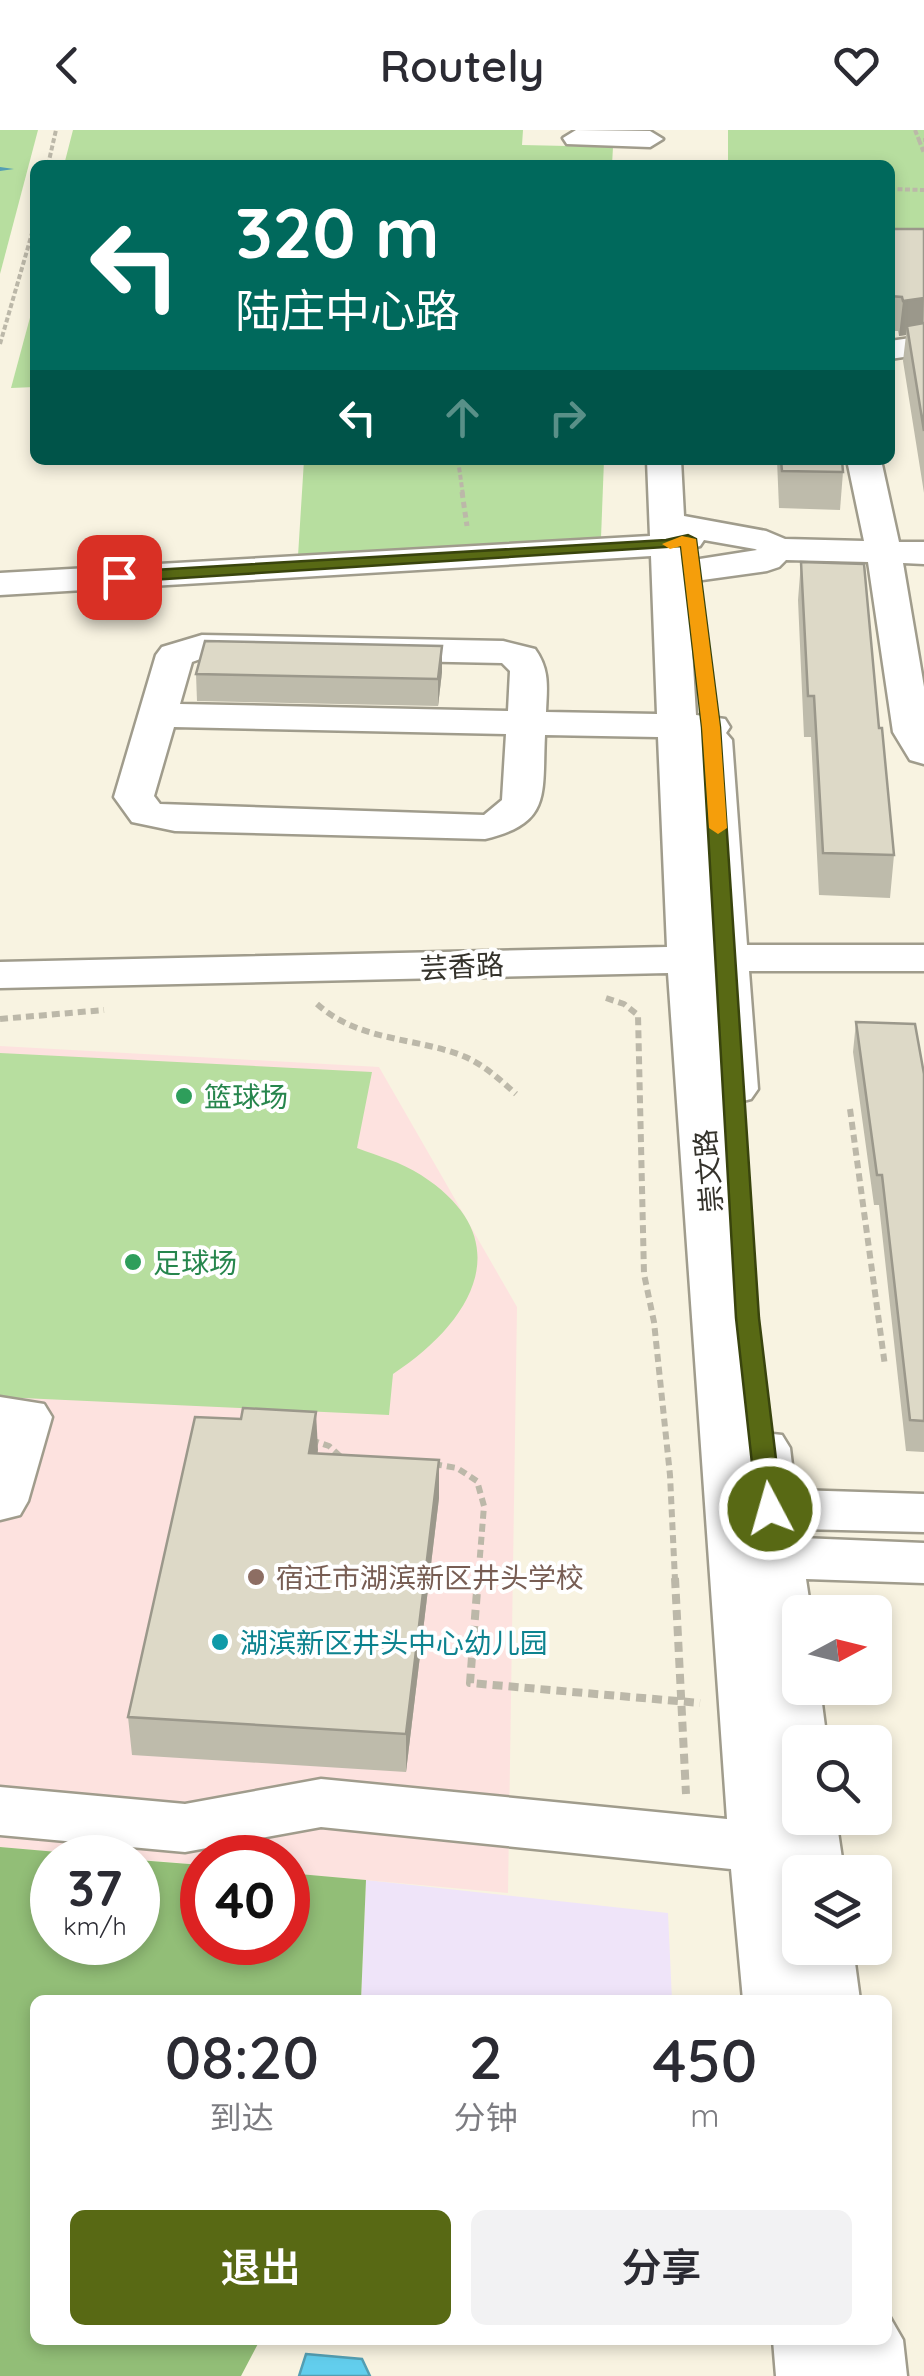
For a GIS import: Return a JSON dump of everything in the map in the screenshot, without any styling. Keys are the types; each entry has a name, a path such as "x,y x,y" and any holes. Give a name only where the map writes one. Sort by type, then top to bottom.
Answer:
{"street":[{"path":"576,138 658,142"},
{"name":"崇文路","path":"665,465 678,547 694,727 754,1532 791,1725"},
{"name":"崇文路","path":"678,547 684,465"},
{"path":"865,465 884,552 912,732 924,752"},
{"path":"0,584 678,547 767,560 777,549 924,553"},
{"path":"226,644 514,654 522,658 529,670 522,802 504,822 457,827 175,819 146,813 134,798 158,715 175,656 184,650 226,644"},
{"path":"158,715 694,727"},
{"name":"芸香路","path":"0,986 114,997 924,958"},
{"name":"芸香路","path":"0,976 709,968 924,982"},
{"path":"0,1006 114,997"},
{"path":"0,1415 26,1417 0,1501"},
{"path":"754,1532 924,1513"},
{"path":"754,1532 924,1563"},
{"name":"崇文路","path":"754,1532 746,1707 793,1846 777,1995"},
{"path":"0,1811 186,1828 321,1803 688,1840 793,1846"},
{"path":"822,1965 826,1995"},
{"path":"811,2345 814,2376"},
{"path":"867,2345 870,2376"}],"path":[{"path":"49,160 56,130"},
{"path":"916,130 924,154"},
{"path":"895,189 924,190"},
{"path":"0,344 30,240"},
{"path":"459,465 464,512 475,556"},
{"path":"0,1019 114,997"},
{"path":"602,997 624,1004 638,1015 644,1274 654,1322 670,1475 688,1840"},
{"path":"298,1004 337,1003"},
{"path":"318,1004 325,1013 352,1027 480,1063 516,1094"},
{"path":"850,1110 886,1366"},
{"path":"867,1234 886,1234"},
{"path":"302,1440 319,1441 343,1459"},
{"path":"423,1463 456,1468 476,1481 482,1491 470,1683 746,1707"}],"shaded area":[{"name":"宿迁市湖滨新区井头学校","path":"0,1046 379,1067 517,1307 508,1893 310,1875 310,1835 180,1835 180,1863 160,1861 160,1835 30,1835 30,1850 0,1847"},
{"path":"366,1880 668,1913 672,1995 361,1995"}],"green space":[{"path":"0,130 38,130 30,160 0,274"},
{"path":"73,130 523,130 522,145 613,147 612,160 65,160"},
{"path":"728,130 924,130 924,253 895,251 895,160 728,160"},
{"path":"30,318 30,387 11,388"},
{"path":"304,465 604,465 601,538 298,556"},
{"path":"0,1053 372,1072 357,1148 413,1170 452,1200 470,1226 477,1253 475,1279 463,1305 445,1330 393,1374 389,1415 0,1397"},
{"path":"0,1847 30,1850 30,1965 160,1965 160,1862 180,1863 180,1965 310,1965 310,1875 366,1880 361,1995 30,1995 30,2345 257,2345 241,2376 0,2376"}],"water":[{"path":"306,2354 362,2359 370,2376 299,2376"}],"building":[{"path":"895,229 924,229 924,298 903,301 895,296"},
{"path":"924,323 924,431 907,326"},
{"path":"781,465 842,465 843,472 782,471"},
{"path":"801,562 864,564 894,855 823,853 814,696 808,696"},
{"path":"205,641 442,646 438,679 196,674"},
{"path":"856,1022 915,1024 924,1074 924,1421 910,1420 882,1175 877,1175"},
{"name":"湖滨新区井头中心幼儿园","path":"243,1408 316,1412 309,1453 439,1460 406,1734 128,1717 195,1417 241,1419"}],"waterway":[{"path":"0,169 11,169"}],"slow traffic":[{"path":"670,544 688,539 711,727 718,828"}],"place":[{"name":"篮球场","path":"184,1096"},
{"name":"足球场","path":"133,1262"},
{"name":"宿迁市湖滨新区井头学校","path":"256,1577"},
{"name":"湖滨新区井头中心幼儿园","path":"220,1642"}],"route":[{"path":"119,577 667,545 688,539 711,727 747,1318 770,1509"}]}
